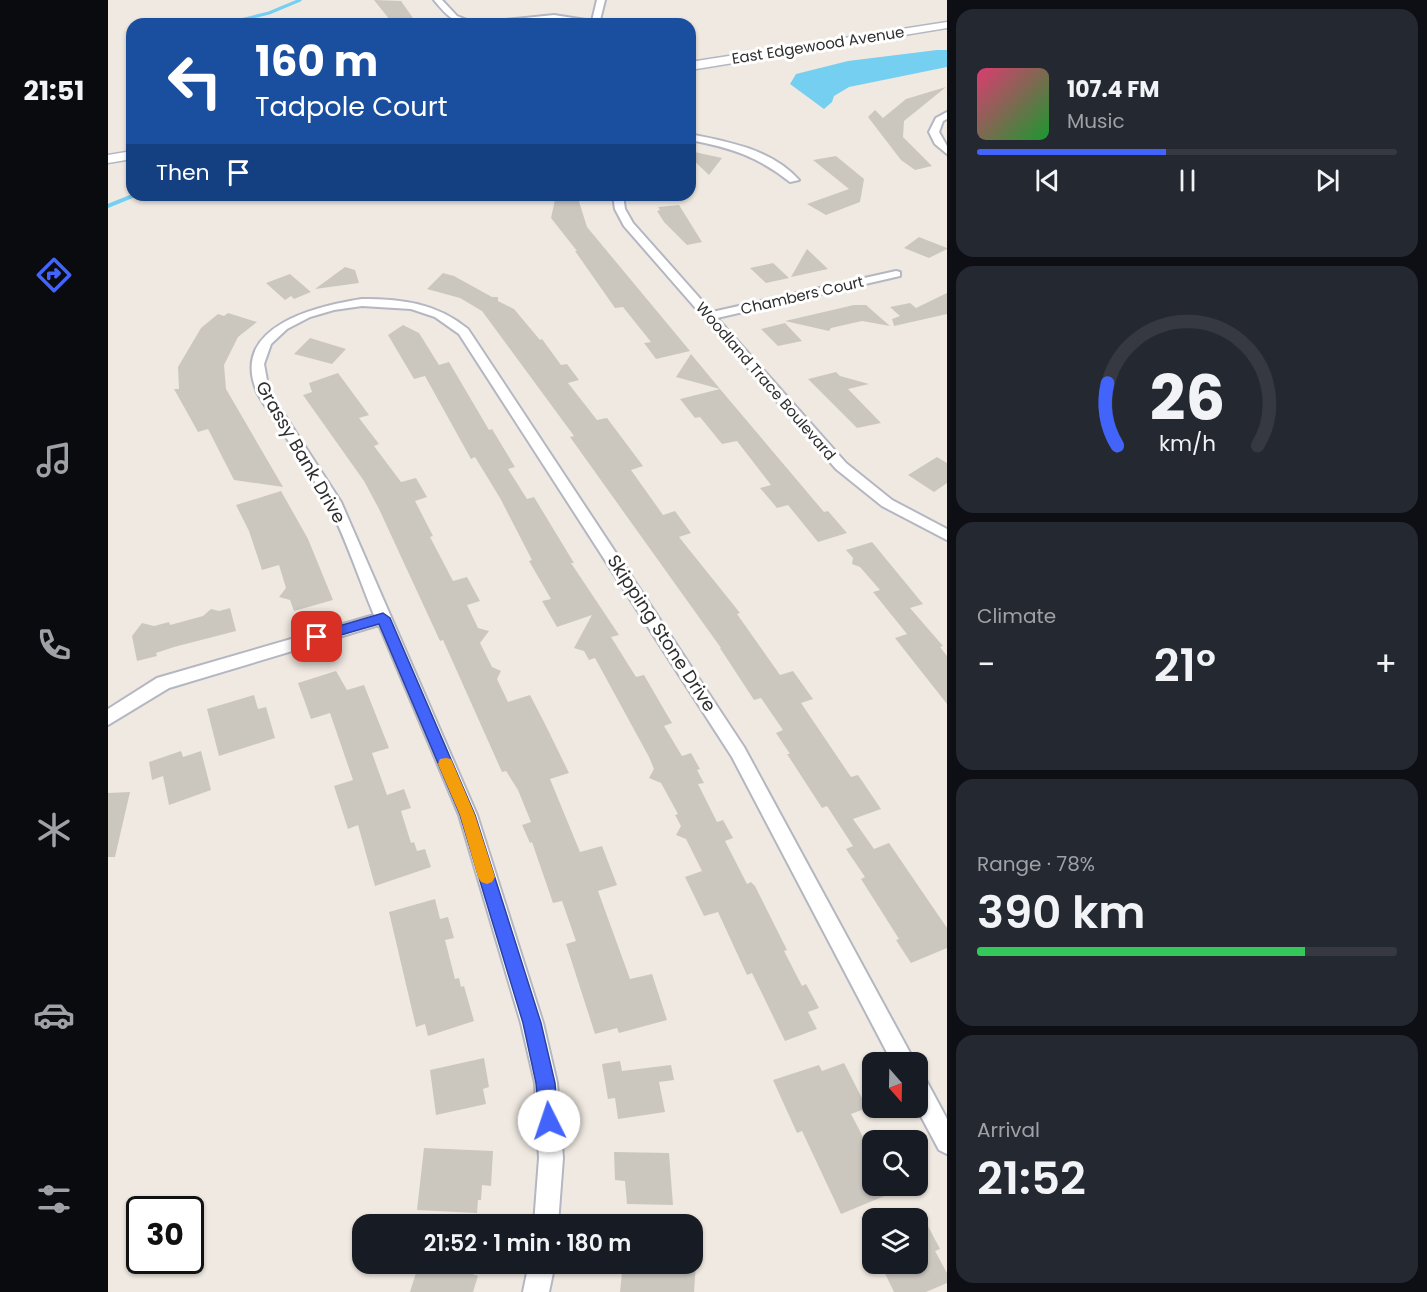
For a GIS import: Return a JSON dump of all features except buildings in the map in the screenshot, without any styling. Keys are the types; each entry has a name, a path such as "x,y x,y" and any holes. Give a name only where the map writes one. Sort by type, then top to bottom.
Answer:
{"main road":[{"name":"East Edgewood Avenue","path":"696,65 947,25"},
{"path":"108,159 126,156"}],"street":[{"path":"438,0 454,18"},
{"path":"596,18 601,0"},
{"path":"544,18 576,18"},
{"path":"947,115 939,120 934,132 937,140 947,151"},
{"path":"696,138 755,152 774,163 794,180"},
{"name":"Woodland Trace Boulevard","path":"619,201 620,209 628,224 835,460 855,479 895,508 947,536"},
{"name":"Chambers Court","path":"708,315 896,274"},
{"name":"Skipping Stone Drive","path":"339,304 389,302 411,305 440,314 464,332 712,708 738,752 899,1052"},
{"name":"Grassy Bank Drive","path":"339,304 290,323 271,336 261,348 256,363 257,378 334,502 468,815 532,1023 546,1083 550,1148 547,1214"},
{"path":"108,718 163,683 383,618"},
{"path":"928,1107 947,1142"},
{"path":"536,1292 540,1274"}],"water":[{"path":"947,50 947,67 849,87 834,96 832,102 824,109 790,84 796,74 848,61"}],"waterway":[{"path":"249,18 269,13 300,0"},
{"path":"108,206 126,199"}],"slow traffic":[{"path":"446,764 468,815 487,877"}],"route":[{"path":"317,637 383,618 468,815 532,1023 546,1083 549,1121"}]}
